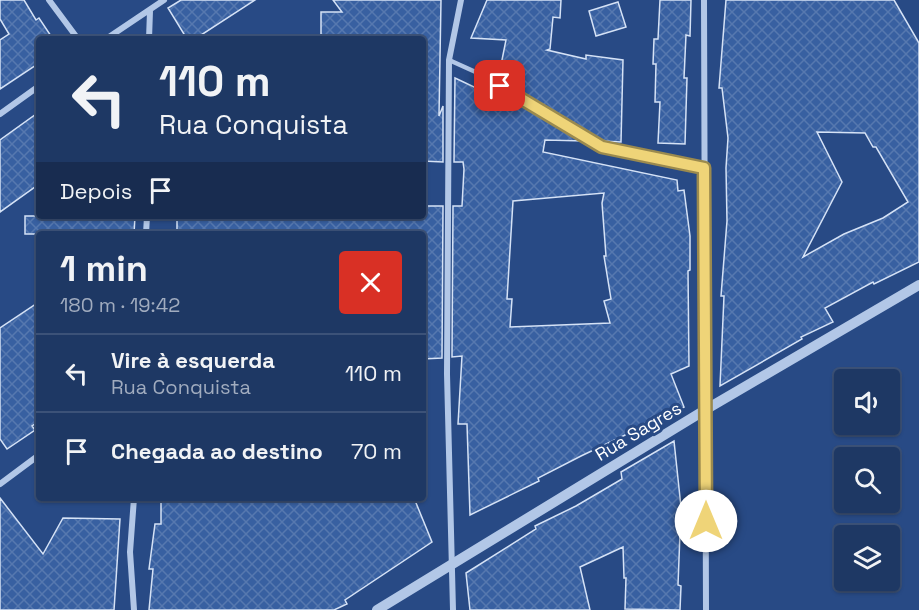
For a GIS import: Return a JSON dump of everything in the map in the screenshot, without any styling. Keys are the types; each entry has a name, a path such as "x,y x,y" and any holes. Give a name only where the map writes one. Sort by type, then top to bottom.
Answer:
{"street":[{"path":"49,0 76,36"},
{"path":"111,36 164,0"},
{"path":"453,610 447,374 449,60 461,0"},
{"path":"704,0 706,610"},
{"path":"149,36 150,11"},
{"path":"0,114 36,88"},
{"name":"Rua Sagres","path":"377,610 705,410 919,285"},
{"path":"0,484 36,457"},
{"path":"134,501 130,552 134,610"}],"lane":[{"path":"449,60 480,74 602,147 704,168"}],"building":[{"path":"0,0 24,0 36,20 39,18 51,36 36,36 36,65 0,89 0,40 9,34 0,19"},
{"path":"181,0 255,0 200,36 185,36 168,8"},
{"path":"333,0 441,0 439,116 443,106 443,162 426,161 426,36 321,36 321,12 342,12"},
{"path":"487,0 561,0 560,18 553,17 550,49 547,50 586,59 586,55 623,60 621,142 601,141 498,80 506,40 471,38"},
{"path":"660,0 691,0 690,36 686,35 684,78 687,78 685,144 658,143 660,102 655,102 656,64 653,64 654,39 658,39"},
{"path":"726,0 894,0 919,43 919,262 874,284 873,282 825,308 833,322 801,337 802,339 720,386 724,296 721,296 727,221 728,138 722,88 719,88","holes":["817,132 865,133 873,147 876,147 908,202 883,218 844,234 803,257 842,182"]},
{"path":"618,2 626,27 596,36 589,11"},
{"path":"455,78 495,97 496,89 583,141 545,140 543,152 677,180 678,191 684,190 690,236 689,366 671,374 684,407 581,456 538,478 539,481 470,515 467,424 458,424 462,356 452,357 453,206 462,206 464,169 463,162 454,162","holes":["604,193 602,203 606,256 604,256 611,299 604,301 610,323 510,327 512,299 507,299 513,201"]},
{"path":"36,114 36,186 0,212 0,140"},
{"path":"426,206 443,206 442,358 426,359 426,231 177,231 177,219 426,219"},
{"path":"25,216 36,216 36,219 135,219 134,231 36,231 36,234 25,234"},
{"path":"36,304 36,423 32,426 35,430 7,449 0,439 0,328"},
{"path":"674,441 681,507 678,585 681,586 680,610 625,609 626,578 624,578 623,547 580,567 590,610 470,610 466,573 536,529 535,526 576,506 622,479 621,472"},
{"path":"0,498 43,554 63,518 120,519 114,610 0,610"},
{"path":"161,501 415,501 432,542 345,600 347,604 334,610 149,610 153,569 149,569 155,524 161,524"}],"route":[{"path":"500,86 602,147 704,168 706,521"}]}
